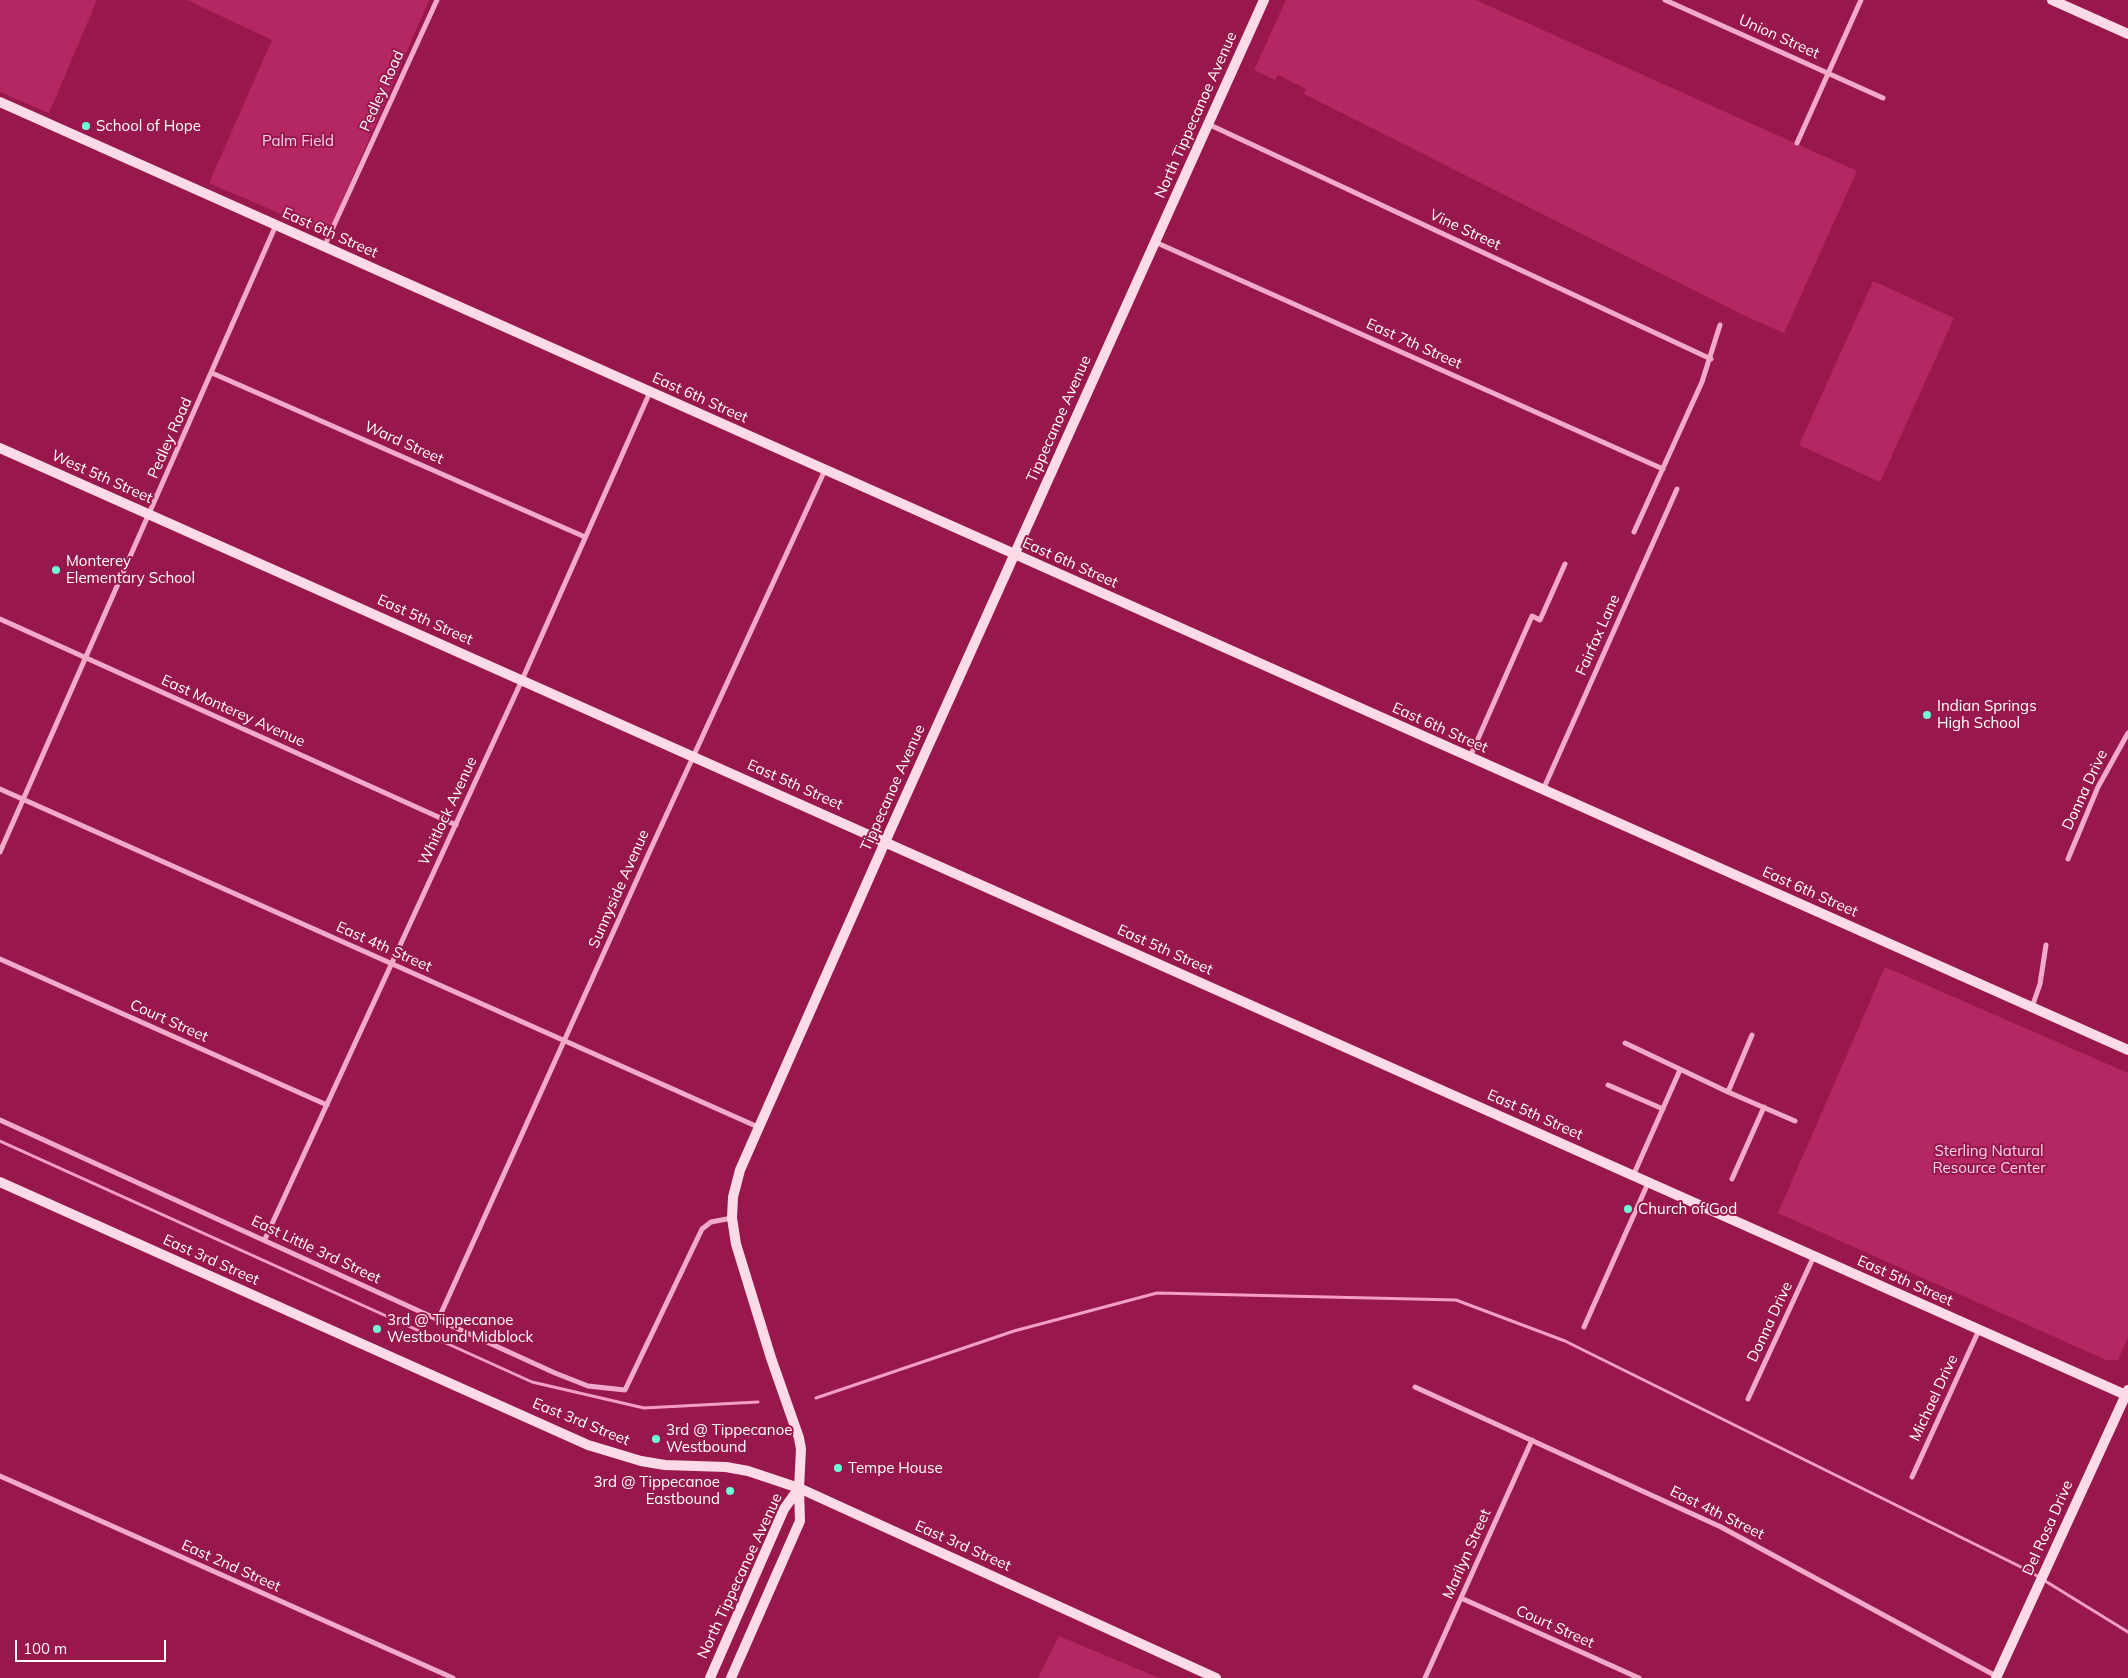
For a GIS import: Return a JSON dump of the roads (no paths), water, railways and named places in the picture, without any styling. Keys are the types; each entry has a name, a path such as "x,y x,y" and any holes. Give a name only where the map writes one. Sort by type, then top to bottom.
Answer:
{"street":[{"name":"Pedley Road","path":"324,247 437,0"},
{"name":"North Tippecanoe Avenue","path":"1155,242 1264,0"},
{"name":"Union Street","path":"1665,0 1883,98"},
{"path":"1797,143 1860,0"},
{"path":"2052,0 2128,34"},
{"name":"East 6th Street","path":"0,102 2128,1050"},
{"name":"Vine Street","path":"1208,124 1711,359"},
{"name":"Pedley Road","path":"0,852 276,226"},
{"name":"East 7th Street","path":"1155,242 1663,469"},
{"name":"Tippecanoe Avenue","path":"771,1358 736,1244 732,1218 737,1179 758,1127 885,842 1155,242"},
{"path":"1634,532 1711,359 1720,325"},
{"name":"Ward Street","path":"212,373 585,537"},
{"name":"Whitlock Avenue","path":"265,1239 522,680 650,392"},
{"name":"West 5th Street","path":"0,448 192,533"},
{"name":"Sunnyside Avenue","path":"438,1320 693,756 825,470"},
{"name":"Fairfax Lane","path":"1542,790 1677,490"},
{"name":"East 5th Street","path":"192,533 1632,1176 2127,1394"},
{"path":"1469,758 1532,616 1540,620 1565,564"},
{"name":"East Monterey Avenue","path":"0,619 456,824"},
{"name":"Donna Drive","path":"2068,859 2098,787 2128,734"},
{"name":"East 4th Street","path":"0,789 758,1127"},
{"path":"2032,1006 2040,984 2046,945"},
{"name":"Court Street","path":"0,959 327,1105"},
{"path":"1728,1092 1752,1035"},
{"path":"1625,1044 1795,1121"},
{"path":"1632,1176 1680,1070"},
{"path":"1608,1085 1663,1109"},
{"path":"1732,1179 1764,1108"},
{"name":"East Little 3rd Street","path":"0,1120 265,1239 438,1320 588,1386 626,1390 702,1230 712,1222 732,1218"},
{"name":"East 3rd Street","path":"0,1182 588,1445 640,1461 665,1465 726,1467 748,1471 799,1488 1216,1678"},
{"path":"1584,1327 1648,1183"},
{"name":"Donna Drive","path":"1748,1399 1814,1256"},
{"name":"Michael Drive","path":"1912,1477 1979,1330"},
{"name":"North Tippecanoe Avenue","path":"731,1678 800,1521 801,1449 799,1438 771,1358"},
{"name":"East 4th Street","path":"1415,1387 1720,1527 1997,1678"},
{"name":"Del Rosa Drive","path":"1997,1678 2127,1394"},
{"name":"Marilyn Street","path":"1425,1678 1532,1440"},
{"name":"East 2nd Street","path":"0,1476 453,1678"},
{"name":"North Tippecanoe Avenue","path":"710,1678 784,1510 799,1488"},
{"name":"Court Street","path":"1461,1598 1639,1678"}],"waterway":[{"path":"0,1141 532,1382 644,1408 758,1402"},
{"path":"816,1398 1014,1331 1157,1293 1456,1300 1565,1341 2029,1571 2128,1632"}],"place":[{"name":"School of Hope","path":"86,126"},
{"name":"Monterey Elementary School","path":"56,570"},
{"name":"Indian Springs High School","path":"1927,715"},
{"name":"Church of God","path":"1628,1209"},
{"name":"3rd @ Tippecanoe Westbound Midblock","path":"377,1329"},
{"name":"3rd @ Tippecanoe Westbound","path":"656,1439"},
{"name":"Tempe House","path":"838,1468"},
{"name":"3rd @ Tippecanoe Eastbound","path":"730,1491"}],"park label":[{"name":"Palm Field","path":"298,141"},
{"name":"Sterling Natural Resource Center","path":"1989,1160"}]}
